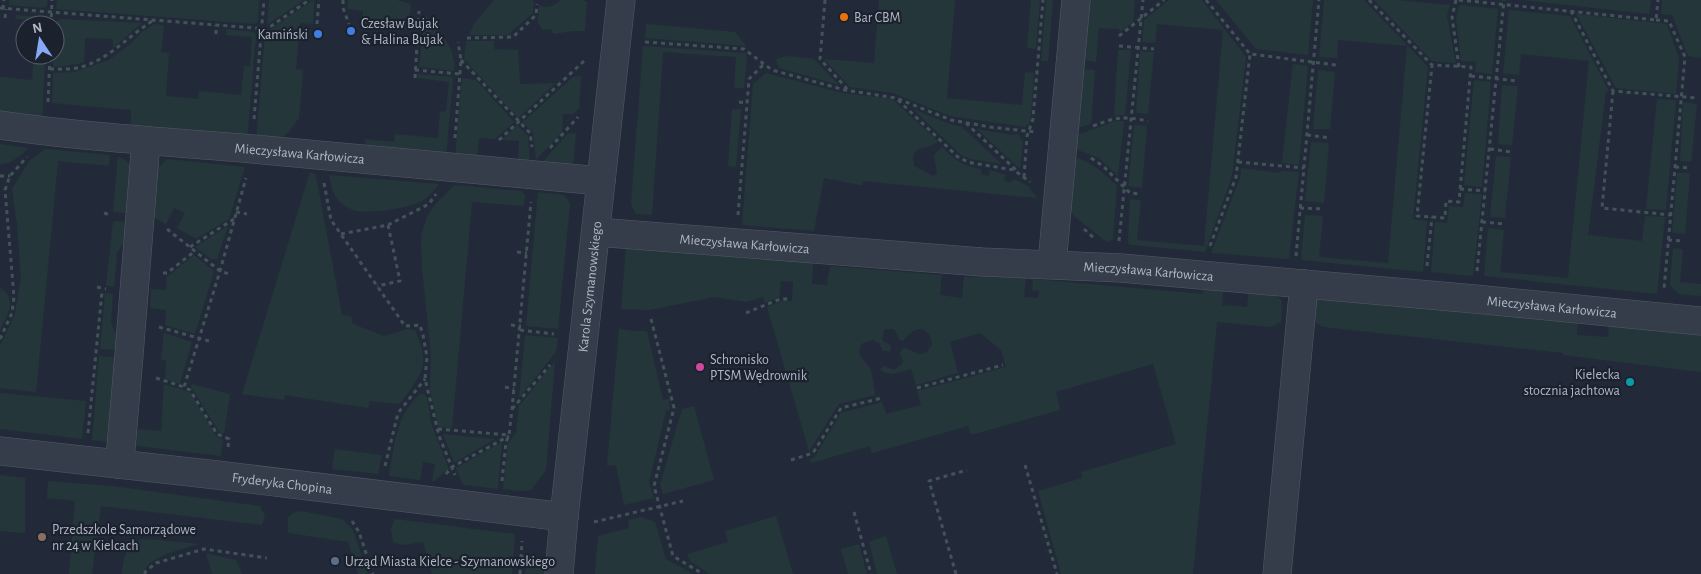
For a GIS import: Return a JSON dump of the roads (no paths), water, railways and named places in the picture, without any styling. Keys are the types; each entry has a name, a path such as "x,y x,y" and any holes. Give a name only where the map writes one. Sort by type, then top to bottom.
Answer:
{"street":[{"name":"Karola Szymanowskiego","path":"559,574 621,0"},
{"path":"1052,264 1076,0"},
{"name":"Mieczysława Karłowicza","path":"0,125 146,141 600,181"},
{"path":"118,464 121,448 146,141"},
{"name":"Mieczysława Karłowicza","path":"596,232 982,262 1052,264 1304,284 1701,321"},
{"path":"1277,574 1304,284"},
{"name":"Fryderyka Chopina","path":"0,451 564,516"}],"place":[{"name":"Bar CBM","path":"844,17"},
{"name":"Czesław Bujak & Halina Bujak","path":"351,31"},
{"name":"Kamiński","path":"318,34"},
{"name":"Schronisko PTSM Wędrownik","path":"700,367"},
{"name":"Kielecka stocznia jachtowa","path":"1630,382"},
{"name":"Przedszkole Samorządowe nr 24 w Kielcach","path":"42,537"},
{"name":"Urząd Miasta Kielce - Szymanowskiego","path":"335,561"}]}
